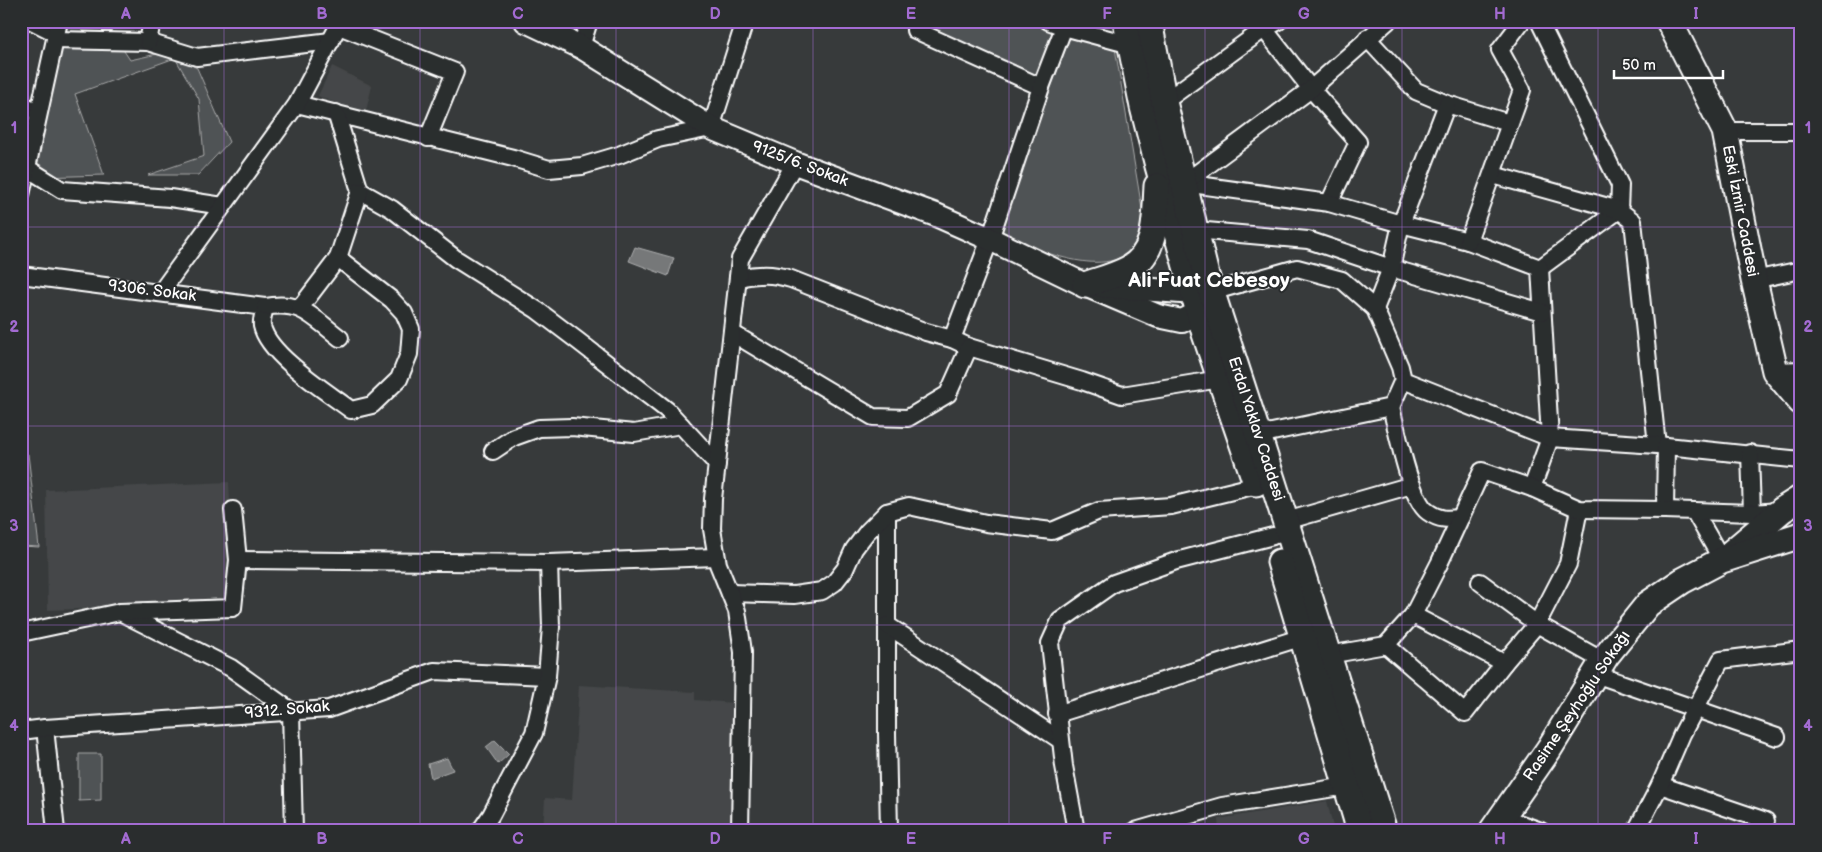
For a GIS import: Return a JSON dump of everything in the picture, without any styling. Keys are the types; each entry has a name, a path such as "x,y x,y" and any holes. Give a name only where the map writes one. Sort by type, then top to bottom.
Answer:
{"main road":[{"name":"9125/6. Sokak","path":"526,21 581,47 711,128 795,163 936,215 1085,285 1158,316 1203,307"},
{"name":"Erdal Yaklav Caddesi","path":"1149,21 1164,102 1194,230 1203,307 1258,435 1303,637 1360,831"},
{"name":"Eski İzmir Caddesi","path":"1669,21 1725,131 1754,280 1775,371 1801,402"},
{"name":"Erdal Yaklav Caddesi","path":"1129,33 1143,107 1158,166 1203,307 1220,379 1257,485 1279,529 1328,655 1384,831"},
{"path":"1085,285 1127,270 1144,257 1152,240 1155,227 1158,166"},
{"name":"9125/6. Sokak","path":"1085,285 1203,307"},
{"name":"Rasime Şeyhoğlu Sokağı","path":"1722,560 1792,504"},
{"name":"Rasime Şeyhoğlu Sokağı","path":"1497,824 1549,749 1599,667 1648,604 1682,581 1722,560 1801,535"}],"street":[{"path":"32,21 57,31 148,42 196,57 331,41"},
{"path":"148,42 152,21"},
{"path":"581,47 589,21"},
{"path":"297,104 513,158 549,169 582,166 619,155 658,139 711,128 745,21"},
{"path":"916,21 915,30 1041,87"},
{"path":"1048,21 1064,27 1129,33"},
{"path":"1184,183 1311,89 1388,21"},
{"path":"1468,241 1522,90 1500,50 1522,21"},
{"path":"1539,21 1620,185 1619,210"},
{"path":"160,293 297,104 340,23 455,72 428,138"},
{"path":"1164,102 1274,24 1311,89 1358,142 1329,203"},
{"path":"952,339 990,239 1041,87 1064,27"},
{"path":"21,195 24,168 57,31"},
{"path":"1367,38 1416,91 1447,104 1509,123"},
{"path":"21,104 38,112"},
{"path":"1376,309 1391,268 1401,224 1447,104"},
{"path":"336,113 360,191 338,258 300,308 340,338"},
{"path":"1725,131 1801,131"},
{"path":"740,831 743,652 737,611 716,557 712,529 713,499 740,259 795,163"},
{"path":"24,168 62,190 170,198 223,206"},
{"path":"1493,175 1619,210 1633,221 1661,446 1665,510"},
{"path":"1184,183 1329,203 1468,241 1540,268"},
{"path":"360,191 392,209 456,259 537,310 666,410 717,464"},
{"path":"1540,268 1619,210"},
{"path":"1194,230 1308,240 1391,268 1542,312"},
{"path":"265,306 261,324 267,339 288,362 350,410 372,406 400,379 409,354 411,329 404,313 392,300 356,274 338,258"},
{"path":"1203,307 1297,268 1342,280 1376,309 1400,368 1403,380 1391,407 1412,485 1421,504 1427,512 1441,519 1461,517"},
{"path":"1532,488 1550,438 1540,268"},
{"path":"1754,280 1801,270"},
{"path":"738,278 750,275 775,274 791,278 926,332 1122,395 1220,379"},
{"name":"9306. Sokak","path":"21,275 265,306 289,305 300,308"},
{"path":"732,332 873,417 908,418 948,394 969,347"},
{"path":"1775,371 1801,370"},
{"path":"1403,380 1550,438 1750,453 1801,460"},
{"path":"1258,435 1391,407"},
{"path":"493,451 514,437 539,428 572,427 634,433 681,425"},
{"path":"1750,453 1752,513"},
{"path":"1328,655 1386,645 1413,615 1482,471 1532,488 1579,509 1752,513 1792,504"},
{"path":"730,593 794,595 822,591 834,583 845,569 854,549 867,532 887,512 909,506 986,522 1052,531 1099,511 1171,506 1257,485"},
{"path":"1076,831 1060,740 1050,644 1060,622 1114,583 1176,561 1412,485"},
{"path":"1386,645 1465,713 1537,624 1568,564 1579,509"},
{"path":"21,633 120,612 233,608 238,560 233,510"},
{"path":"1694,511 1722,560"},
{"path":"887,512 889,831"},
{"path":"238,560 550,563 716,557"},
{"path":"480,831 491,815 534,733 546,676 550,627 550,563"},
{"path":"1480,582 1599,667 1696,709 1777,737"},
{"path":"120,612 231,668 291,711 294,831"},
{"path":"1413,615 1504,663"},
{"path":"887,625 1060,740"},
{"path":"1057,714 1303,637"},
{"path":"1636,831 1722,660 1801,650"},
{"name":"9312. Sokak","path":"21,731 329,709 434,671 546,676"},
{"path":"45,728 56,831"},
{"path":"1660,785 1766,821"},
{"path":"1135,831 1222,806 1347,786"},
{"path":"1497,824 1541,831"}],"shaded area":[{"path":"66,21 110,30 130,60 166,52 197,68 229,142 198,175 148,175 204,156 199,99 175,58 75,94 104,175 41,177 29,170"},
{"path":"924,21 1038,21 1055,27 1037,76 924,25"},
{"path":"1070,37 1115,48 1143,215 1137,241 1125,254 1110,261 1091,262 1071,259 1029,247 996,234"},
{"path":"332,66 372,86 365,115 318,96"},
{"path":"635,247 674,258 668,276 629,261"},
{"path":"28,454 39,547 21,546 21,455"},
{"path":"229,482 233,561 229,604 48,610 46,490"},
{"path":"579,685 695,692 695,700 748,704 741,831 543,831 545,798 572,800"},
{"path":"495,740 509,754 498,764 486,747"},
{"path":"79,754 101,754 101,800 79,801"},
{"path":"447,758 453,770 431,778 428,764"},
{"path":"1327,801 1334,831 1219,831 1218,819"}],"district":[{"name":"Ali Fuat Cebesoy","path":"1209,280"}]}
